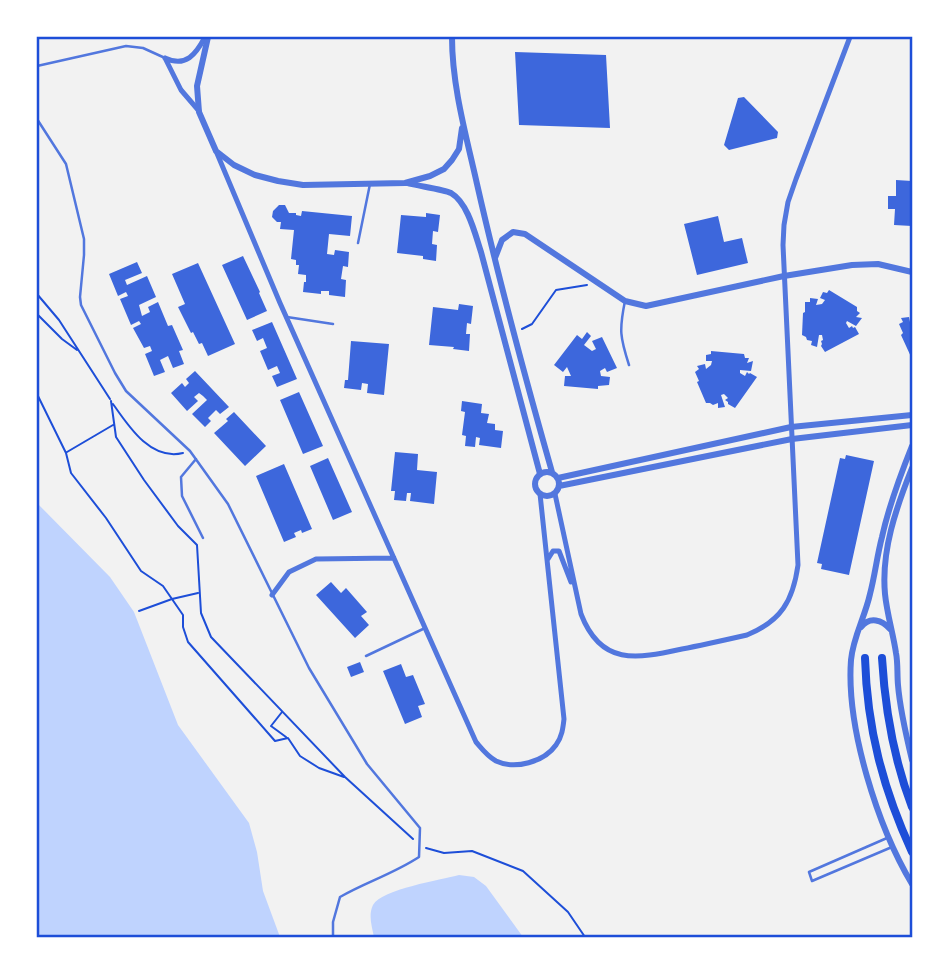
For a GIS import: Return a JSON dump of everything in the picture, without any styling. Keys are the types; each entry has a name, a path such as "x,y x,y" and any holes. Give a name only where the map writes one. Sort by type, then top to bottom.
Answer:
{"main road":[{"path":"865,658 868,705 875,747 893,807 912,852"},
{"path":"882,658 893,743 912,807"}],"street":[{"path":"165,58 174,62 190,57 206,37"},
{"path":"199,112 197,86 206,37"},
{"path":"452,37 452,58 463,121 513,334 552,472 558,478 559,486 555,494 575,592"},
{"path":"548,560 553,551 559,551 586,627 597,642 613,652 629,657 648,657 747,635 774,620 791,597 798,565 784,225 788,202 850,37"},
{"path":"165,58 181,90 199,112 287,317 476,742 485,753 497,761 512,765 531,762 547,755 557,744 563,731 564,719 540,494 535,484 540,474 481,252 463,205 451,193 405,183 303,184 278,181 255,175 234,165 216,151"},
{"path":"405,183 430,176 444,169 453,160 459,149 463,121"},
{"path":"495,258 502,240 513,232 525,234 625,301 646,306 784,276 852,265 878,264 912,271"},
{"path":"558,478 791,427 912,415"},
{"path":"559,486 792,439 912,425"},
{"path":"912,446 890,508 870,596 855,636 850,672 853,714 869,781 888,838 912,884"},
{"path":"912,468 898,507 884,562 885,594 897,655 902,713 912,760"},
{"path":"540,474 552,472"},
{"path":"540,494 555,494"},
{"path":"272,595 289,572 316,559 394,558"},
{"path":"855,636 864,623 873,620 882,622 893,634"}],"lane":[{"path":"37,66 126,46 143,48 165,58"},
{"path":"37,118 66,164 84,239 81,305 115,373 126,391 190,452 228,504 309,668 367,764 420,828 419,856 401,868 340,897 333,922 333,937"},
{"path":"358,243 370,184"},
{"path":"625,301 620,338 629,365"},
{"path":"287,317 333,324"},
{"path":"195,459 181,477 182,496 203,538"},
{"path":"366,656 426,628"},
{"path":"888,838 808,872 812,881 892,847"}],"path":[{"path":"513,334 532,324 556,290 598,283"},
{"path":"37,294 59,320 133,433 159,452 176,455 190,452"},
{"path":"37,314 78,351"},
{"path":"37,394 66,453 71,473 106,518 141,571 163,586 183,615 183,627 188,642 275,741 288,738"},
{"path":"111,401 116,437 178,526 197,545 201,613 211,637 345,777 420,846 444,853 472,851 523,871 568,912 585,937"},
{"path":"66,453 114,425"},
{"path":"139,611 172,599 200,593"},
{"path":"282,711 271,726 288,738 300,756 319,768 345,777"}],"water":[{"path":"37,503 110,577 134,612 178,725 249,823 263,891 280,937 37,937"},
{"path":"459,875 474,877 486,886 523,937 374,937 371,913 373,905 379,899 399,890"}],"building":[{"path":"515,52 606,55 610,128 519,125"},
{"path":"744,97 778,132 777,138 729,150 724,145 738,98"},
{"path":"896,180 912,181 912,226 894,225 895,209 888,209 888,196 896,196"},
{"path":"279,205 285,205 289,213 301,216 302,211 352,216 350,236 329,234 327,254 334,255 335,250 349,252 348,267 343,266 341,279 346,280 345,297 329,295 329,291 321,291 321,294 303,292 306,275 298,274 299,265 296,265 296,260 291,259 294,230 280,229 281,222 272,217 273,211"},
{"path":"426,213 440,215 438,232 433,231 432,244 437,245 436,261 423,259 423,256 397,253 401,215 426,217"},
{"path":"718,216 724,242 742,238 748,263 697,275 684,224"},
{"path":"243,256 267,311 247,320 222,265"},
{"path":"137,262 142,273 125,280 127,285 147,276 156,297 139,305 142,316 150,312 148,307 158,302 168,326 172,325 183,350 179,351 184,364 173,368 168,356 160,360 165,372 154,376 145,354 152,351 150,346 144,348 133,328 141,324 139,321 131,325 120,299 128,296 126,292 118,296 109,274"},
{"path":"198,263 235,344 208,356 202,343 199,344 193,332 191,333 178,307 185,304 172,274"},
{"path":"829,290 857,307 860,313 856,317 862,318 856,326 847,321 846,323 849,328 855,327 859,334 825,352 821,346 822,335 819,335 817,347 811,345 812,341 802,335 803,313 805,302 810,302 810,298 818,299 816,305 822,304 825,300 820,298 823,292 827,293"},
{"path":"459,304 473,306 471,324 467,323 466,334 470,334 469,351 429,345 433,307 458,310"},
{"path":"909,317 910,322 912,320 912,359 899,324 903,322 901,318"},
{"path":"272,322 297,379 277,387 272,376 280,373 277,366 268,370 260,351 267,348 263,338 257,341 252,330"},
{"path":"587,332 591,336 584,345 592,351 596,349 592,341 602,337 617,368 607,372 605,368 600,371 601,376 610,377 609,385 598,386 598,389 564,386 565,376 571,376 567,367 563,372 554,365 577,335 582,339"},
{"path":"351,341 389,344 384,395 367,393 368,384 362,383 361,390 344,388 345,380 348,380"},
{"path":"711,351 744,354 745,358 749,358 747,363 753,361 751,371 740,370 740,373 745,376 747,372 757,377 735,408 728,404 725,400 728,398 724,394 721,395 725,407 718,408 718,403 706,403 697,382 697,366 705,364 706,369 711,365 712,361 706,361 706,355 711,354"},
{"path":"195,371 229,407 220,414 216,410 208,418 211,421 205,427 192,414 207,400 203,396 199,393 194,397 198,401 187,411 171,393 182,383 185,387 189,383 186,379"},
{"path":"299,392 323,446 303,454 280,400"},
{"path":"462,401 482,404 481,413 489,414 487,423 495,424 495,430 503,431 501,448 479,445 480,438 476,437 475,447 465,446 466,436 462,435 465,412 461,411"},
{"path":"234,412 266,446 245,466 214,433"},
{"path":"395,452 418,454 417,470 437,472 434,504 410,501 411,493 407,493 406,501 394,500 395,491 391,491"},
{"path":"846,455 874,461 849,575 821,569 822,564 817,563 840,458 845,459"},
{"path":"328,458 352,512 333,520 310,466"},
{"path":"284,464 312,529 294,533 296,537 284,542 256,476"},
{"path":"331,582 341,593 346,588 367,612 361,616 369,625 355,638 316,595"},
{"path":"360,662 364,672 351,677 347,667"},
{"path":"401,664 406,677 413,675 425,704 418,706 422,717 405,724 383,671"}]}
